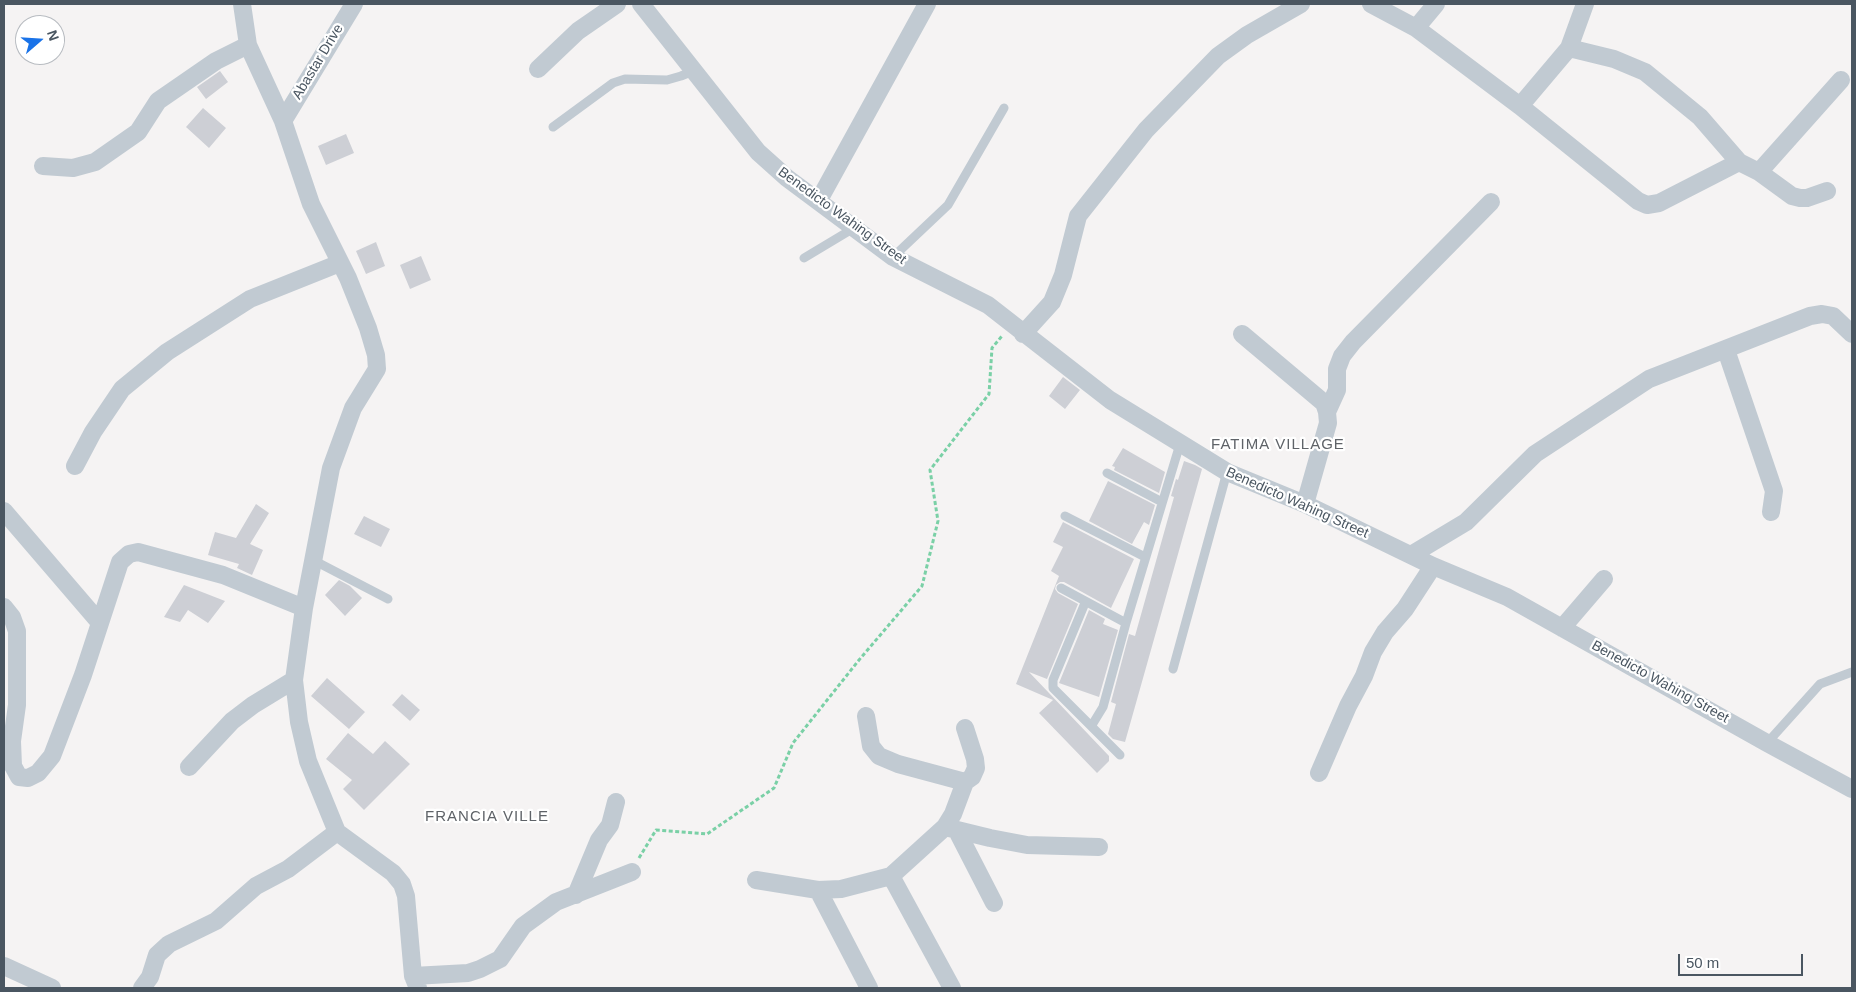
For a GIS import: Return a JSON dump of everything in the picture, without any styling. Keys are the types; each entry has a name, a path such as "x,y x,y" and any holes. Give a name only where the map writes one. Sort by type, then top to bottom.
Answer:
{"street":[{"path":"242,4 248,45 283,121 311,204 340,263 368,328 376,355 377,369 353,408 331,468 304,608 294,680 299,722 308,761 337,832 393,873 402,884 406,896 415,982 468,973 500,959 523,926 537,914 556,902 632,872"},
{"name":"Abastar Drive","path":"283,121 354,4"},
{"path":"538,69 578,31 617,4"},
{"name":"Benedicto Wahing Street","path":"645,4 693,71 758,152 787,178 893,257 988,305 1110,400 1227,472 1305,504 1434,566 1508,597 1852,789"},
{"path":"819,200 927,4"},
{"path":"1018,329 1052,302 1063,275 1078,216 1146,130 1218,56 1247,35 1301,4"},
{"path":"1371,4 1416,28 1520,106 1638,201 1647,205 1659,202 1739,162"},
{"path":"1416,28 1436,4"},
{"path":"1520,106 1569,48 1585,4"},
{"path":"43,166 73,168 95,162 138,132 158,101 216,61 248,45"},
{"path":"1569,48 1614,59 1645,72 1700,117 1739,162 1759,172 1792,196 1800,198 1826,191"},
{"path":"1759,172 1841,80"},
{"path":"1327,412 1337,390 1338,369 1342,356 1353,342 1491,202"},
{"path":"74,466 93,432 122,389 167,352 250,299 340,263"},
{"path":"1411,555 1466,522 1536,454 1648,379 1810,316 1822,314 1833,316 1852,334"},
{"path":"1242,334 1324,403 1328,424 1305,504"},
{"path":"1726,350 1774,491 1771,512"},
{"path":"4,511 100,623"},
{"path":"4,607 12,617 17,631 17,706 12,741 13,766 19,777 28,778 38,773 52,756 120,562 129,554 138,552 223,575 304,608"},
{"path":"1319,773 1348,706 1364,676 1373,652 1434,566"},
{"path":"1562,628 1604,579"},
{"path":"189,767 232,721 253,705 294,680"},
{"path":"866,716 871,746 879,756 898,764 964,782"},
{"path":"965,728 976,768 972,777 964,782 953,814 951,829 994,903"},
{"path":"576,895 599,840 610,825 616,802"},
{"path":"756,880 818,890 842,889 891,876 951,829 1027,845 1099,847"},
{"path":"142,988 150,976 157,955 169,944 216,921 256,886 288,870 337,832"},
{"path":"891,876 952,988"},
{"path":"818,890 869,988"},
{"path":"4,966 52,988"}],"lane":[{"path":"553,127 613,83 625,79 667,80 693,71"},
{"path":"893,257 948,205 1004,108"},
{"path":"804,258 854,228"},
{"path":"1092,726 1103,707 1126,623 1180,444"},
{"path":"1174,669 1227,472"},
{"path":"1107,473 1162,502"},
{"path":"1065,516 1146,558"},
{"path":"313,560 388,599"},
{"path":"1061,588 1126,623"},
{"path":"1085,602 1053,680 1053,688 1120,755"},
{"path":"1767,743 1820,684 1852,672"}],"path":[{"path":"632,872 656,830 707,834 774,788 793,743 859,660 922,586 938,521 930,470 988,394 992,348 1018,329"}],"building":[{"path":"220,71 228,82 206,99 197,87"},
{"path":"203,108 226,128 209,148 186,127"},
{"path":"346,134 354,153 326,165 318,146"},
{"path":"376,242 385,266 366,274 356,251"},
{"path":"421,256 431,280 410,289 400,265"},
{"path":"1063,377 1080,390 1065,409 1049,396"},
{"path":"1123,448 1165,472 1159,493 1114,470 1115,467 1112,466"},
{"path":"1184,461 1202,469 1125,742 1113,739 1108,734 1116,704 1111,702 1129,634 1135,636 1174,497 1171,496"},
{"path":"1108,481 1155,505 1149,525 1144,522 1132,544 1089,521"},
{"path":"256,504 269,513 250,544 263,550 252,575 237,568 239,564 208,555 215,532 236,538"},
{"path":"364,516 390,529 381,547 354,534"},
{"path":"1063,522 1134,559 1111,608 1064,582 1056,585 1055,589 1058,593 1078,604 1047,679 1029,672 1109,756 1109,761 1097,773 1039,713 1053,700 1016,684 1059,576 1051,571 1063,547 1053,542"},
{"path":"339,580 350,586 362,598 345,616 325,595"},
{"path":"184,585 225,601 208,623 188,610 180,622 164,617"},
{"path":"1089,610 1105,619 1103,624 1118,630 1099,697 1059,683"},
{"path":"327,678 365,712 349,729 311,696"},
{"path":"402,694 420,710 410,721 392,705"},
{"path":"348,733 373,754 385,741 410,764 364,810 343,789 352,780 326,759"}],"district":[{"name":"FATIMA VILLAGE","path":"1278,445"},
{"name":"FRANCIA VILLE","path":"487,817"}]}
